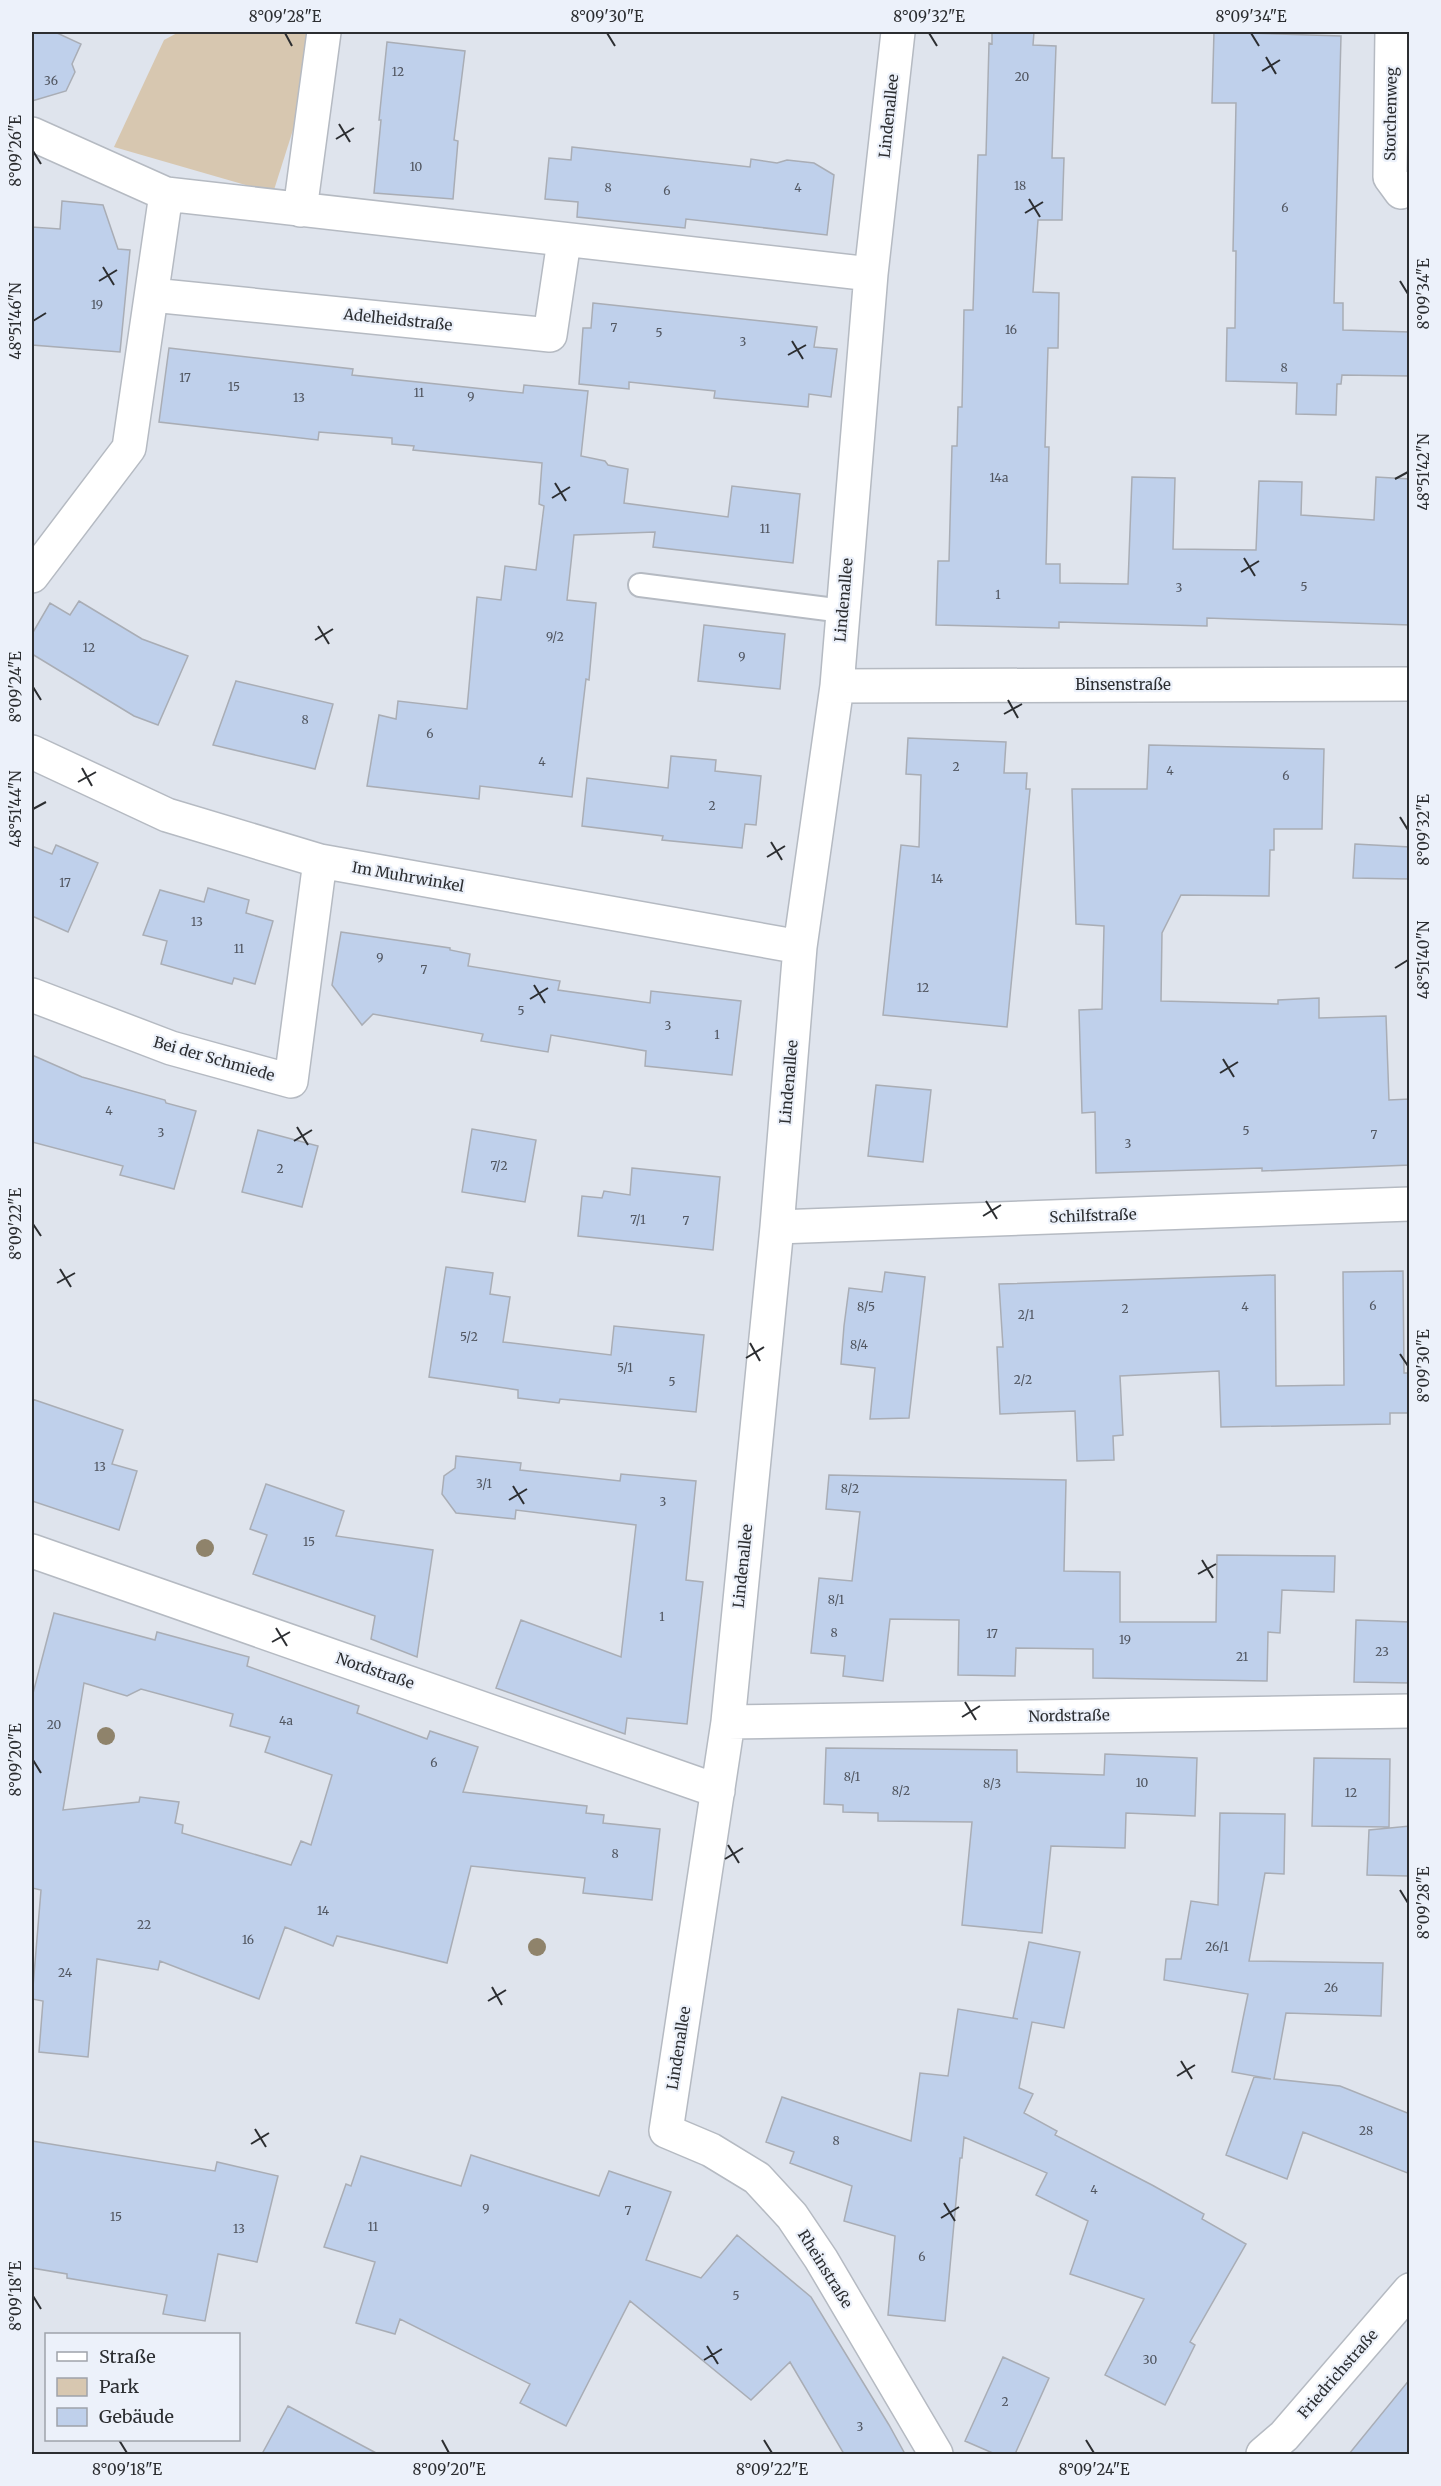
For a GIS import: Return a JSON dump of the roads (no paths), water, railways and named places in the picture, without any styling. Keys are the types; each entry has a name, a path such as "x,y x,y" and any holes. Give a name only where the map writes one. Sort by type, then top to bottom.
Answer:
{"street":[{"path":"300,210 324,32"},
{"name":"Lindenallee","path":"666,2131 728,1722 777,1227 800,947 837,686 871,274 898,32"},
{"name":"Storchenweg","path":"1392,32 1390,177 1401,192"},
{"path":"32,134 166,194 564,241 871,274"},
{"path":"32,576 129,448 166,194"},
{"name":"Adelheidstraße","path":"152,295 549,335 564,241"},
{"name":"Binsenstraße","path":"837,686 1410,684"},
{"name":"Im Muhrwinkel","path":"32,752 167,815 320,861 800,947"},
{"name":"Bei der Schmiede","path":"32,995 171,1048 291,1081 320,861"},
{"name":"Schilfstraße","path":"777,1227 1410,1204"},
{"name":"Nordstraße","path":"32,1551 718,1791"},
{"name":"Nordstraße","path":"728,1722 1410,1711"},
{"name":"Rheinstraße","path":"666,2131 711,2150 757,2178 792,2216 936,2454"},
{"name":"Friedrichstraße","path":"1263,2454 1284,2436 1410,2290"}],"lane":[{"path":"640,585 843,611"}]}
